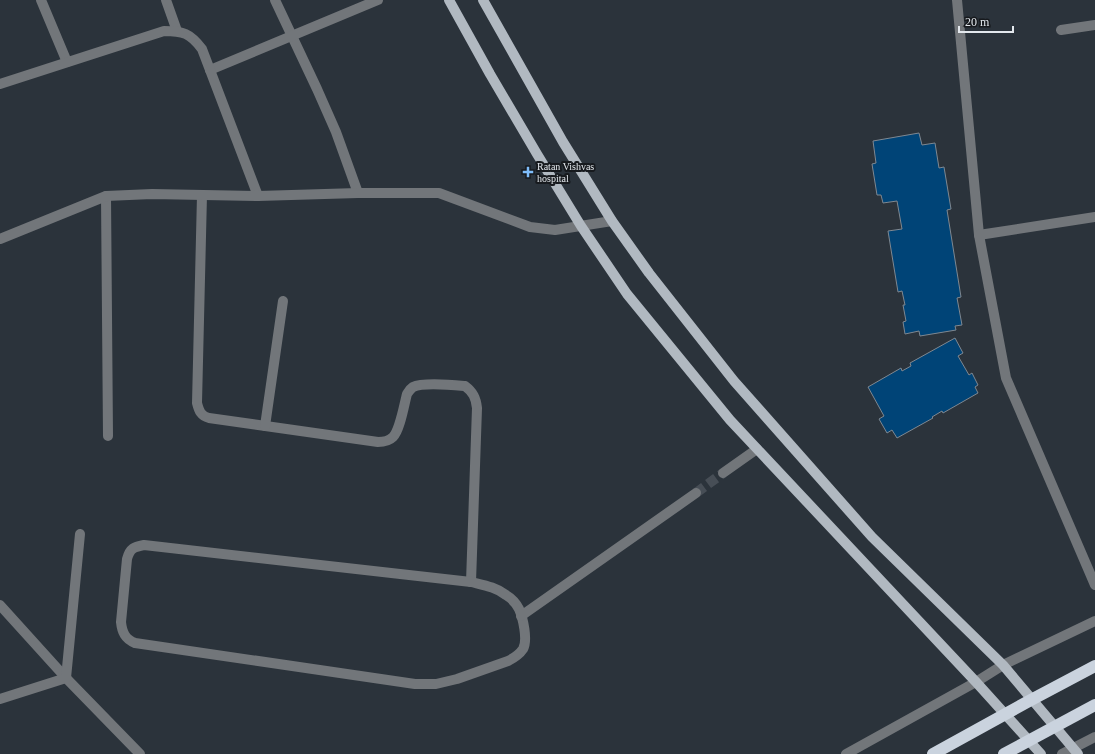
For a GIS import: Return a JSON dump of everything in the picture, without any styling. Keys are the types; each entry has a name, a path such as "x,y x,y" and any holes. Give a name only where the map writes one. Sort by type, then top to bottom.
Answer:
{"highway":[{"path":"933,754 1028,701 1095,666"},
{"path":"1004,754 1095,705"}],"main road":[{"path":"449,0 494,81 581,226 627,294 730,420 976,682 1041,754"},
{"path":"483,0 563,142 612,221 649,273 734,381 872,537 1003,666 1076,751"}],"street":[{"path":"41,0 67,62"},
{"path":"166,0 177,31"},
{"path":"275,0 330,118 358,193"},
{"path":"210,70 378,0"},
{"path":"958,0 979,235 1006,378 1095,585"},
{"path":"1062,30 1095,26"},
{"path":"0,84 164,31 187,33 195,39 202,48 258,196"},
{"path":"0,239 106,196 152,194 258,196 358,193 439,193 530,227 555,230 612,221"},
{"path":"202,195 198,409 204,417 208,418 383,442 396,434 407,394 414,386 424,384 465,386 474,395 477,402 471,582"},
{"path":"106,196 108,436"},
{"path":"979,235 1095,217"},
{"path":"265,426 283,301"},
{"path":"723,473 757,449"},
{"path":"521,616 696,493"},
{"path":"66,678 80,534"},
{"path":"144,545 471,582 497,589 506,594 513,601 521,616 525,643 514,658 457,679 436,684 415,684 135,643 127,638 122,629 127,559 132,549 144,545"},
{"path":"0,605 33,643 140,754"},
{"path":"846,754 1003,666 1095,621"},
{"path":"0,699 66,678"},
{"path":"1062,754 1076,751 1095,737"}],"building":[{"path":"919,133 922,145 935,143 939,168 944,167 951,209 947,210 961,297 957,298 962,325 955,326 956,330 920,336 919,331 905,334 903,322 906,321 903,305 905,305 902,291 898,292 888,231 902,229 897,201 883,203 881,195 877,195 872,164 876,163 873,141"},
{"path":"955,338 963,353 958,356 969,375 972,373 978,385 975,387 978,393 943,413 942,411 932,417 933,418 897,438 892,430 887,433 879,419 884,416 868,387 901,368 902,371 911,366 910,363"}],"tunnel":[{"path":"696,493 723,473"}],"place":[{"name":"Ratan Vishvas hospital","path":"528,172"}]}
